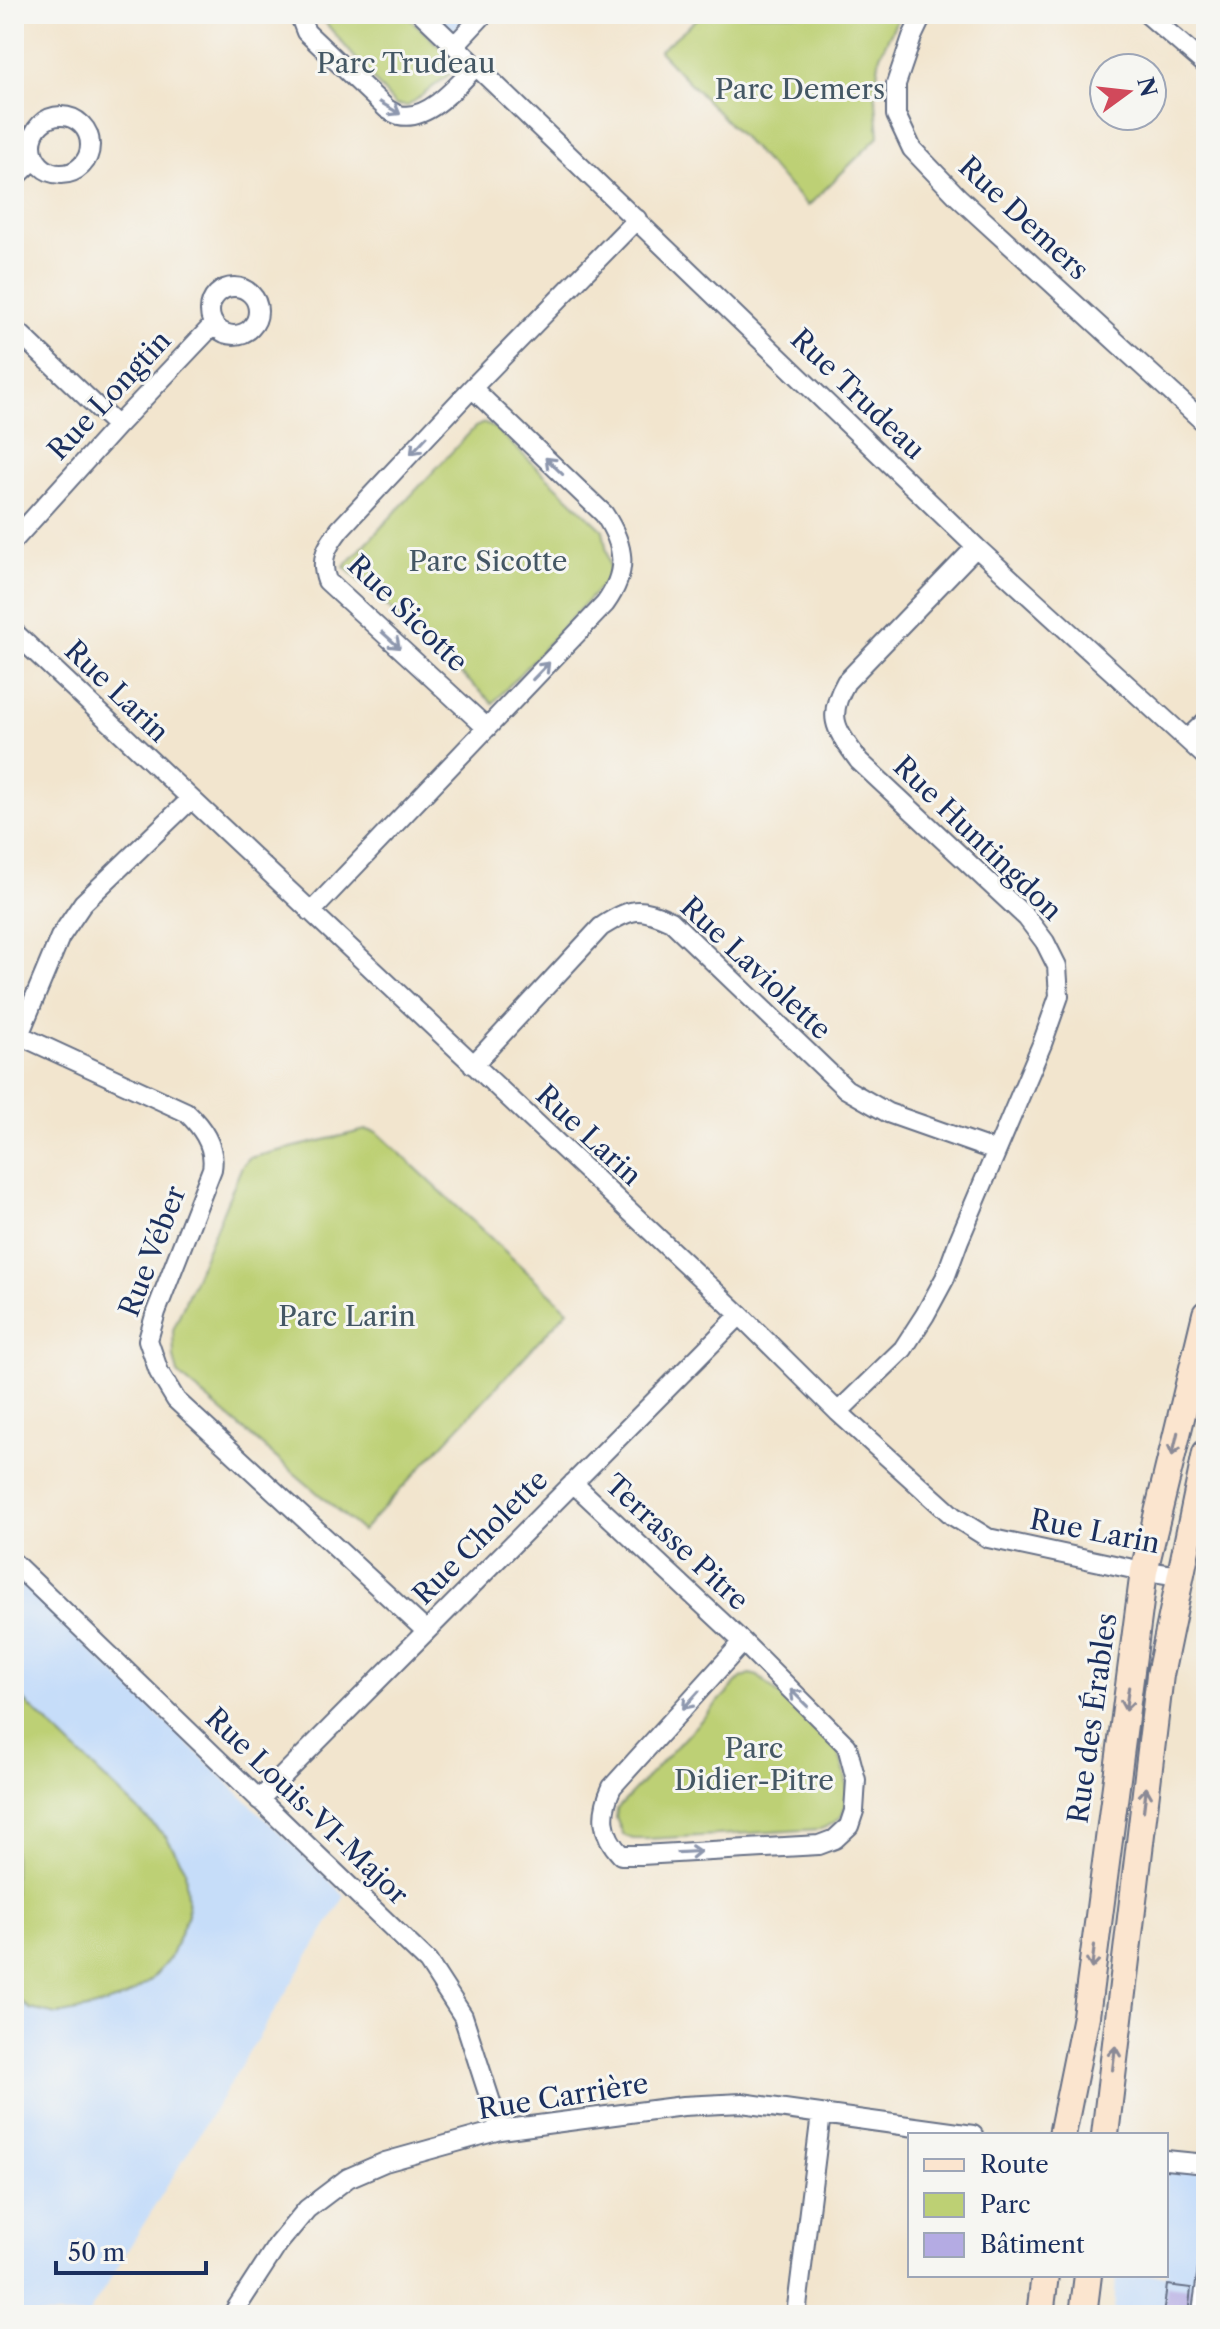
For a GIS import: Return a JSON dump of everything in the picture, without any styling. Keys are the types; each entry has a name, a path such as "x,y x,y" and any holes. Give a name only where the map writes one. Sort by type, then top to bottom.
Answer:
{"street":[{"path":"299,14 306,32 387,109 400,115 411,115 430,108 446,97 476,66"},
{"name":"Rue Trudeau","path":"422,14 976,547 1206,757"},
{"path":"455,45 484,14"},
{"name":"Rue Demers","path":"923,14 896,84 896,115 912,149 958,197 1206,424"},
{"path":"1147,14 1206,65"},
{"path":"14,179 35,159"},
{"name":"Rue Sicotte","path":"487,728 327,581 323,561 325,552 340,529 472,388 637,219"},
{"name":"Rue Longtin","path":"14,540 214,324"},
{"path":"14,328 117,426"},
{"path":"311,912 605,604 616,588 621,568 620,548 616,532 604,514 472,388"},
{"name":"Rue Huntingdon","path":"838,1412 903,1349 945,1278 1059,996 1057,966 1045,942 1027,918 859,761 834,722 836,699 846,682 976,547"},
{"name":"Rue Larin","path":"14,632 740,1315 838,1412 953,1516 988,1538 1180,1576"},
{"path":"1187,739 1206,721"},
{"path":"17,1041 60,937 83,903 191,799"},
{"name":"Rue Laviolette","path":"473,1065 601,927 623,913 648,910 671,921 846,1089 888,1113 996,1151"},
{"name":"Rue Véber","path":"17,1041 186,1112 202,1127 210,1147 212,1169 148,1340 159,1372 176,1400 426,1631"},
{"name":"Rue des Érables","path":"1062,2133 1086,2016 1144,1571 1206,1314"},
{"name":"Rue Cholette","path":"259,1800 740,1315"},
{"path":"1105,2133 1160,1675 1206,1453"},
{"name":"Terrasse Pitre","path":"573,1483 743,1642 847,1746 856,1780 854,1811 849,1826 835,1839 819,1845 621,1855 611,1845 604,1826 604,1804 612,1787 743,1642"},
{"name":"Rue Louis-VI-Major","path":"14,1563 428,1962 463,2016 500,2130"},
{"name":"Rue Carrière","path":"232,2315 278,2244 307,2209 348,2178 385,2162 500,2130 683,2106 742,2103 959,2133"},
{"path":"796,2315 821,2114"},
{"path":"1168,2160 1206,2164"},
{"path":"1040,2315 1045,2277"},
{"path":"1083,2315 1088,2277"}],"lane":[{"path":"1197,2315 1206,2250"}],"shaded area":[{"path":"435,14 469,14 453,31"},
{"path":"14,1576 345,1896 88,2315 14,2315"},
{"path":"1168,2169 1206,2172 1206,2315 1114,2315 1116,2277 1168,2277"}],"green space":[{"name":"Parc Trudeau","path":"318,14 405,14 460,66 408,106 395,105"},
{"name":"Parc Demers","path":"703,14 899,16 880,55 875,89 879,136 808,206 659,51"},
{"name":"Parc Sicotte","path":"484,423 496,429 603,530 610,569 606,581 493,703 344,567 475,427"},
{"name":"Parc Larin","path":"366,1130 377,1132 568,1310 362,1531 178,1374 173,1330 242,1166 249,1158"},
{"name":"Parc Didier-Pitre","path":"750,1674 758,1676 837,1747 848,1793 841,1817 821,1829 648,1839 623,1835 616,1818 617,1809 741,1678"},
{"path":"14,1691 167,1838 185,1868 188,1914 170,1958 150,1981 124,1998 57,2015 30,2009 14,1995"}],"building":[{"path":"1167,2285 1191,2288 1188,2315 1163,2315"}]}
